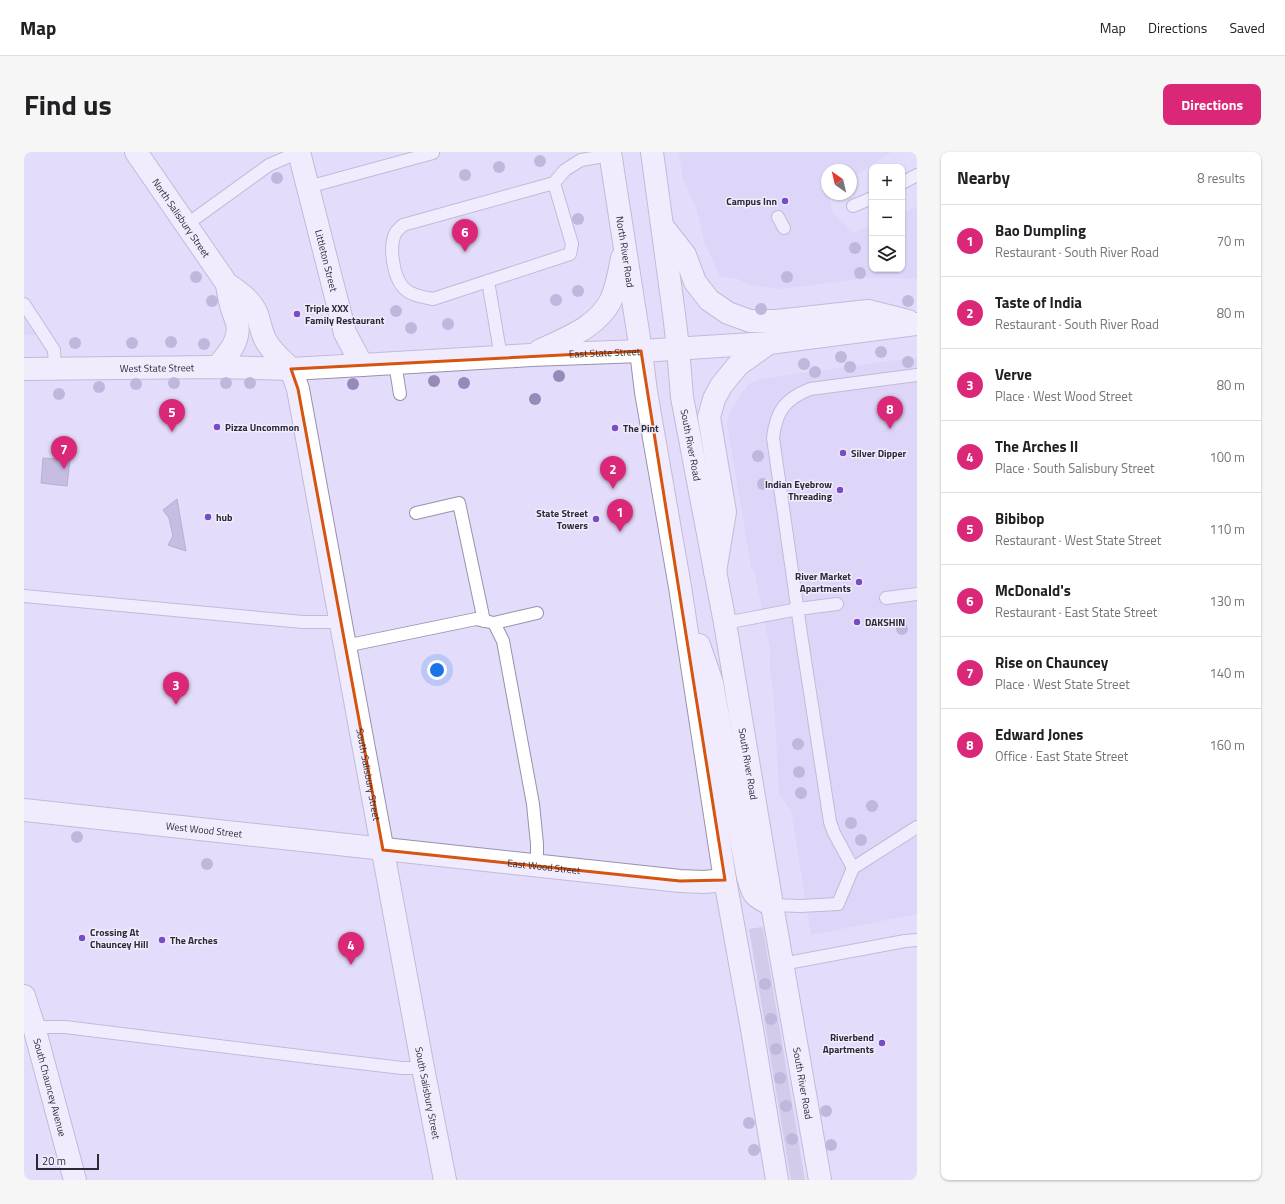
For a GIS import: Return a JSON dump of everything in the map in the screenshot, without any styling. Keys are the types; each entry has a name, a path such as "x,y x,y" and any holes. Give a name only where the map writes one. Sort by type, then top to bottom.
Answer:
{"main road":[{"name":"North Salisbury Street","path":"136,152 227,284 246,297 257,314 265,340 272,350 291,369"},
{"name":"Littleton Street","path":"299,152 344,333 362,365"},
{"path":"652,152 678,348"},
{"name":"North River Road","path":"610,154 641,351"},
{"path":"662,227 685,255 694,282 709,300 728,313 750,321 776,321 868,311 917,324"},
{"path":"531,355 589,325 601,314 610,301 618,280 624,246"},
{"name":"North Salisbury Street","path":"217,367 230,350 236,339 238,329 236,318 231,307 227,284"},
{"name":"East State Street","path":"291,369 531,355 641,351 769,342 917,324"},
{"path":"716,572 725,512 709,417 714,399 720,386 738,365 769,342"},
{"name":"South River Road","path":"678,348 682,397 725,623 820,1180"},
{"path":"641,351 646,392 680,587 725,880 777,1180"},
{"name":"West State Street","path":"24,369 217,367 291,369"},
{"name":"South Salisbury Street","path":"291,369 298,389 423,1068 446,1180"},
{"path":"680,587 712,683 751,889 757,898 772,905"},
{"name":"West Wood Street","path":"24,810 383,850"},
{"name":"East Wood Street","path":"383,850 673,881 704,882 725,880"},
{"name":"South Chauncey Avenue","path":"24,996 34,1027 75,1180"}],"lane":[{"path":"186,225 269,165 299,152"},
{"path":"308,187 433,153"},
{"path":"554,183 572,244 570,254 433,299 414,295 402,286 396,272 391,248 395,233 403,225 554,183 565,170 581,160 610,154"},
{"path":"905,181 917,175"},
{"path":"853,206 869,199"},
{"path":"778,217 784,228"},
{"path":"488,281 501,357"},
{"path":"24,304 54,350 55,368"},
{"path":"395,363 400,394"},
{"path":"853,868 834,834 830,822 773,438 774,426 781,408 788,401 810,389 917,374"},
{"path":"416,513 459,503 489,622 503,641 532,804 537,844 537,866"},
{"path":"886,598 917,594"},
{"path":"24,596 303,622 341,622"},
{"path":"725,623 798,609 837,604"},
{"path":"345,646 476,619 489,622 538,613"},
{"path":"772,905 800,906 838,904 853,868 917,827"},
{"path":"782,964 917,940"},
{"path":"34,1027 66,1027 402,1068 423,1068"}],"highlighted area":[{"path":"641,351 725,880 680,881 383,850 298,389 291,369"}],"shaded area":[{"path":"679,152 891,152 873,164 869,164 869,167 857,175 857,164 821,164 821,200 830,200 832,212 854,233 869,226 869,272 905,272 905,212 917,207 917,279 870,278 781,289 749,285 738,279 720,276 704,241 696,207 683,180"},
{"path":"24,316 37,335 24,335"},
{"path":"917,357 917,914 811,935 791,810 779,794 774,701 769,661 771,654 755,575 751,567 727,424 730,413 740,395 750,383 761,379"},
{"path":"43,458 70,460 67,486 41,483"},
{"path":"177,499 186,551 168,545 173,536 169,518 163,510"},
{"path":"762,927 805,1180 791,1180 789,1169 749,929"}],"place":[{"name":"Campus Inn","path":"785,201"},
{"name":"McDonald's","path":"465,252"},
{"name":"Triple XXX Family Restaurant","path":"297,314"},
{"name":"Pizza Uncommon","path":"217,427"},
{"name":"The Pint","path":"615,428"},
{"name":"Edward Jones","path":"890,429"},
{"name":"Bibibop","path":"172,432"},
{"name":"Silver Dipper","path":"843,453"},
{"name":"Rise on Chauncey","path":"64,469"},
{"name":"Taste of India","path":"613,489"},
{"name":"Indian Eyebrow Threading","path":"840,490"},
{"name":"hub","path":"208,517"},
{"name":"State Street Towers","path":"596,519"},
{"name":"Bao Dumpling","path":"620,532"},
{"name":"River Market Apartments","path":"859,582"},
{"name":"DAKSHIN","path":"857,622"},
{"name":"Verve","path":"176,705"},
{"name":"Crossing At Chauncey Hill","path":"82,938"},
{"name":"The Arches","path":"162,940"},
{"name":"The Arches II","path":"351,965"},
{"name":"Riverbend Apartments","path":"882,1043"}]}
